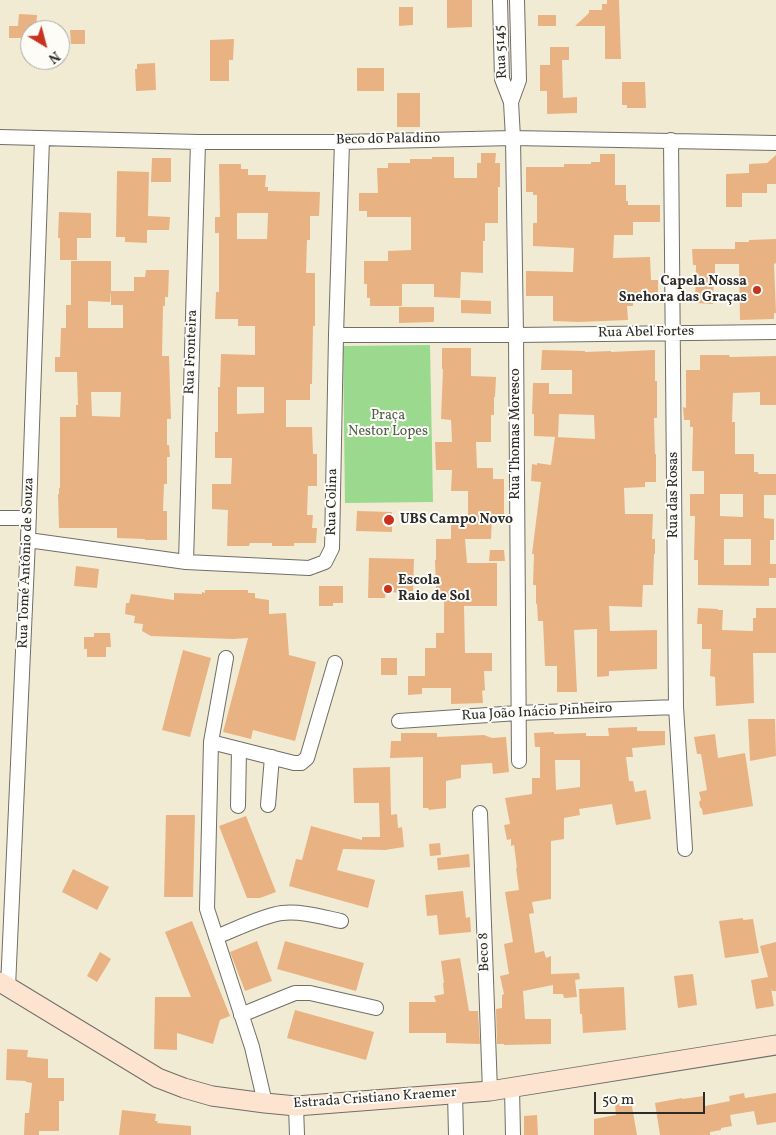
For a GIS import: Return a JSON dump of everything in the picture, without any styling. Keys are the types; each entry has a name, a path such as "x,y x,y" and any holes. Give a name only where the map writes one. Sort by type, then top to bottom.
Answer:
{"main road":[{"name":"Estrada Cristiano Kraemer","path":"4,985 158,1078 212,1096 265,1104 296,1106 490,1091 776,1045"}],"street":[{"name":"Rua 5145","path":"500,0 502,79 511,102 513,138"},
{"name":"Rua 5145","path":"511,102 519,80 517,0"},
{"name":"Beco do Paladino","path":"0,137 198,142 342,142 513,138 776,143"},
{"name":"Rua Thomas Moresco","path":"513,138 519,761"},
{"name":"Rua Tomé Antônio de Souza","path":"4,985 29,518 42,139"},
{"name":"Rua das Rosas","path":"671,140 676,707 685,849"},
{"name":"Rua Fronteira","path":"186,562 198,142"},
{"name":"Rua Colina","path":"28,540 186,562 308,568 325,562 332,548 342,142"},
{"name":"Rua Abel Fortes","path":"336,335 776,332"},
{"path":"0,518 29,518"},
{"path":"226,658 211,742 207,909 252,1047 265,1104"},
{"path":"211,742 294,763 302,763 307,758 335,663"},
{"name":"Rua João Inácio Pinheiro","path":"399,721 518,713 676,707"},
{"path":"238,806 239,749"},
{"path":"268,805 272,757"},
{"name":"Beco 8","path":"480,813 490,1091"},
{"path":"216,937 281,913 302,913 341,921"},
{"path":"241,1015 280,998 296,993 310,992 376,1008"},
{"path":"512,1088 513,1135"},
{"path":"455,1094 456,1135"},
{"path":"296,1106 297,1135"}],"green space":[{"name":"Praça Nestor Lopes","path":"430,345 433,502 345,503 343,346"}],"building":[{"path":"447,0 472,0 472,27 447,28"},
{"path":"607,0 619,0 621,59 605,59 605,26 575,26 589,13 589,10 602,10 602,4 607,4"},
{"path":"399,7 413,7 413,25 399,26"},
{"path":"19,14 37,15 37,20 20,20 20,38 9,38 9,26 18,26"},
{"path":"538,15 556,15 556,26 538,26"},
{"path":"70,30 85,30 85,44 71,44"},
{"path":"234,39 233,60 229,60 229,81 210,81 210,40"},
{"path":"550,47 569,47 569,60 562,60 563,98 577,97 577,113 547,114 547,91 540,91 540,65 550,65"},
{"path":"155,63 156,90 136,91 135,69 137,69 137,64"},
{"path":"357,68 384,68 384,91 357,91"},
{"path":"622,82 645,82 646,108 627,108 627,105 622,105"},
{"path":"397,93 420,93 420,127 397,127"},
{"path":"481,153 496,153 495,163 500,163 498,223 485,223 483,273 461,272 460,298 434,297 434,284 402,284 402,306 370,306 370,298 367,298 367,284 364,284 364,261 388,261 388,251 411,250 411,217 367,217 367,211 359,211 359,193 378,193 377,168 388,168 388,163 410,163 410,159 454,157 454,178 477,178 477,163 481,163"},
{"path":"600,154 615,154 615,185 626,185 626,201 628,201 628,205 660,205 660,222 633,222 633,235 614,235 613,258 650,257 651,280 658,280 658,293 633,293 633,306 627,306 628,320 553,321 553,296 526,296 526,271 573,272 574,248 533,246 533,223 537,223 537,195 533,195 533,192 526,192 526,167 564,167 564,164 591,164 591,162 600,162"},
{"path":"776,155 776,184 767,184 767,193 742,193 742,207 726,207 726,174 749,173 749,164 767,163"},
{"path":"152,158 171,158 171,182 151,182"},
{"path":"219,164 241,164 241,169 248,169 248,175 266,175 265,187 268,187 268,191 320,192 319,216 310,216 310,240 307,240 306,273 315,273 315,326 313,326 310,400 286,400 286,427 312,427 313,454 317,454 317,486 308,486 307,515 313,515 312,528 317,528 316,543 294,543 294,546 250,543 249,546 227,546 228,510 212,509 212,484 231,484 232,458 215,458 221,354 255,355 255,326 238,326 238,319 215,319 216,292 219,292 219,233 215,233 215,217 220,217","holes":["237,213 268,213 267,239 237,239","237,387 264,387 264,413 237,414"]},
{"path":"117,171 149,172 148,216 170,217 169,230 147,230 147,243 125,242 125,237 116,237"},
{"path":"59,212 91,213 91,238 77,238 77,260 60,260 60,238 58,238"},
{"path":"776,239 776,263 774,264 776,313 774,313 774,319 740,320 739,264 715,264 713,304 695,303 696,265 693,265 692,249 735,249 735,242"},
{"path":"71,261 111,261 111,291 134,291 134,277 145,277 146,270 169,270 168,297 165,297 165,306 163,306 162,356 169,356 171,419 167,419 167,445 169,445 170,457 167,457 167,484 164,484 163,511 167,511 167,540 117,538 117,528 59,528 60,417 76,417 76,405 78,405 77,372 55,372 55,357 60,357 61,328 66,328 66,305 71,305","holes":["111,291 111,305 123,305 123,328 88,328 88,301 110,302","91,392 121,392 120,417 92,416"]},
{"path":"461,300 491,301 491,314 461,313"},
{"path":"399,307 434,307 434,322 399,323"},
{"path":"442,348 471,348 471,376 496,377 494,415 491,415 491,442 476,442 477,468 493,468 493,479 504,479 504,516 492,516 491,539 465,539 467,563 497,563 497,606 464,606 465,653 492,653 492,671 484,671 485,690 482,691 483,703 451,704 451,688 422,688 422,694 408,695 408,676 425,676 425,648 436,648 436,633 444,633 444,601 439,601 439,588 436,588 436,539 451,539 451,515 468,516 468,491 451,491 452,470 436,470 435,442 452,442 451,420 441,419"},
{"path":"542,350 611,352 655,350 655,381 657,381 657,418 654,418 656,482 645,482 645,487 624,488 625,514 653,514 652,539 655,539 655,554 653,585 643,585 642,607 609,606 610,631 657,630 657,669 609,671 609,676 597,677 597,629 574,630 577,692 557,692 557,666 545,666 543,621 538,621 536,585 533,585 534,554 532,554 541,482 531,481 532,464 551,465 555,437 595,439 594,415 559,414 558,437 534,436 534,414 532,414 533,383 549,383 549,394 572,394 572,370 541,370"},
{"path":"700,355 729,355 730,357 776,356 776,405 760,405 760,392 733,393 732,422 735,422 735,454 754,454 754,472 758,472 758,474 776,474 776,495 764,495 764,518 774,519 774,540 770,540 770,564 776,564 776,578 769,578 769,586 698,585 698,560 694,560 695,516 690,516 690,494 704,494 704,471 692,471 693,427 690,427 690,420 684,420 683,407 686,408 686,370 700,370","holes":["720,494 743,494 743,517 720,516","724,539 751,539 751,565 724,565"]},
{"path":"357,511 392,512 392,532 356,531"},
{"path":"490,550 504,550 505,561 489,561"},
{"path":"369,558 414,559 413,593 386,592 385,598 368,598"},
{"path":"76,566 99,569 97,588 74,586"},
{"path":"319,586 343,586 343,603 333,603 333,606 319,606"},
{"path":"205,590 248,590 248,593 255,593 255,598 269,600 269,614 286,613 289,655 316,662 295,741 253,730 251,739 223,732 248,638 151,636 142,631 143,624 134,623 135,616 125,614 126,603 129,603 131,594 174,600 174,593 202,594 202,592 205,593"},
{"path":"698,608 723,610 722,630 753,631 753,618 756,618 756,608 776,608 776,653 753,653 754,703 716,706 715,677 710,676 711,649 702,649 702,624 697,624"},
{"path":"94,633 110,633 111,647 106,647 106,657 87,657 87,649 84,649 84,637 94,637"},
{"path":"183,650 211,658 190,737 162,730"},
{"path":"381,658 397,658 397,675 381,675"},
{"path":"748,719 775,719 776,756 750,761"},
{"path":"637,727 637,731 665,731 665,745 632,748 633,757 626,757 629,781 633,781 635,792 646,790 651,819 616,825 612,804 579,809 580,815 564,818 564,839 551,841 551,899 532,902 534,913 529,914 535,953 544,951 546,958 551,956 551,974 579,973 580,979 575,980 577,997 564,998 563,994 553,994 553,985 523,991 525,1019 551,1019 551,1044 497,1044 496,1009 502,1008 502,995 504,994 500,976 509,974 504,944 513,942 505,892 519,890 514,845 511,846 511,839 507,840 504,825 510,824 505,798 532,794 532,778 540,778 540,747 535,747 534,733 586,733 586,736 609,736 608,728","holes":["555,760 580,760 580,787 556,790"]},
{"path":"401,733 437,733 437,737 484,735 492,738 506,737 509,772 493,774 492,763 461,765 461,778 446,781 446,808 429,810 428,808 423,808 423,757 390,758 391,741 401,741"},
{"path":"715,734 718,758 745,753 753,806 703,815 699,802 701,800 699,792 707,790 701,754 697,754 694,737"},
{"path":"390,767 391,815 397,814 398,828 402,827 404,847 385,850 343,849 337,870 375,880 368,908 289,886 296,859 302,860 311,826 362,840 362,837 380,837 379,803 354,803 353,768"},
{"path":"166,815 195,815 193,897 164,897"},
{"path":"246,816 276,892 260,898 247,898 219,826"},
{"path":"440,843 441,855 430,856 429,844"},
{"path":"469,854 470,867 438,870 437,858"},
{"path":"73,869 109,887 97,910 62,892"},
{"path":"463,891 466,918 470,917 471,932 439,935 437,915 427,916 425,895"},
{"path":"743,918 743,920 753,919 759,953 725,958 719,921"},
{"path":"192,921 230,1016 220,1020 213,1044 177,1033 177,1050 154,1049 155,997 191,997 165,932"},
{"path":"257,941 272,981 245,991 230,952"},
{"path":"285,941 364,963 356,991 277,969"},
{"path":"776,942 776,991 772,991 771,988 774,1006 756,1009 751,980 768,977 760,946"},
{"path":"100,952 111,959 97,982 87,976"},
{"path":"460,958 469,1011 478,1011 480,1044 446,1043 446,1033 409,1033 409,1002 436,1002 434,996 444,994 441,961"},
{"path":"693,974 697,1005 678,1008 674,976"},
{"path":"624,987 626,1030 583,1033 579,989"},
{"path":"295,1010 374,1032 366,1060 287,1038"},
{"path":"7,1049 28,1050 27,1057 48,1059 48,1078 64,1078 64,1101 59,1101 59,1131 39,1131 39,1135 24,1135 25,1113 29,1113 32,1083 6,1080"},
{"path":"744,1093 745,1098 776,1093 776,1122 757,1125 754,1111 730,1115 732,1126 710,1132 710,1135 660,1135 655,1103 704,1096 705,1106 730,1101 729,1096"},
{"path":"631,1101 637,1135 594,1135 594,1119 616,1115 615,1104"},
{"path":"122,1110 156,1114 155,1121 158,1121 157,1123 191,1126 191,1135 119,1135"},
{"path":"537,1115 538,1135 524,1135 524,1116"}],"place":[{"name":"Capela Nossa Snehora das Graças","path":"757,290"},
{"name":"UBS Campo Novo","path":"389,520"},
{"name":"Escola Raio de Sol","path":"388,589"}]}
